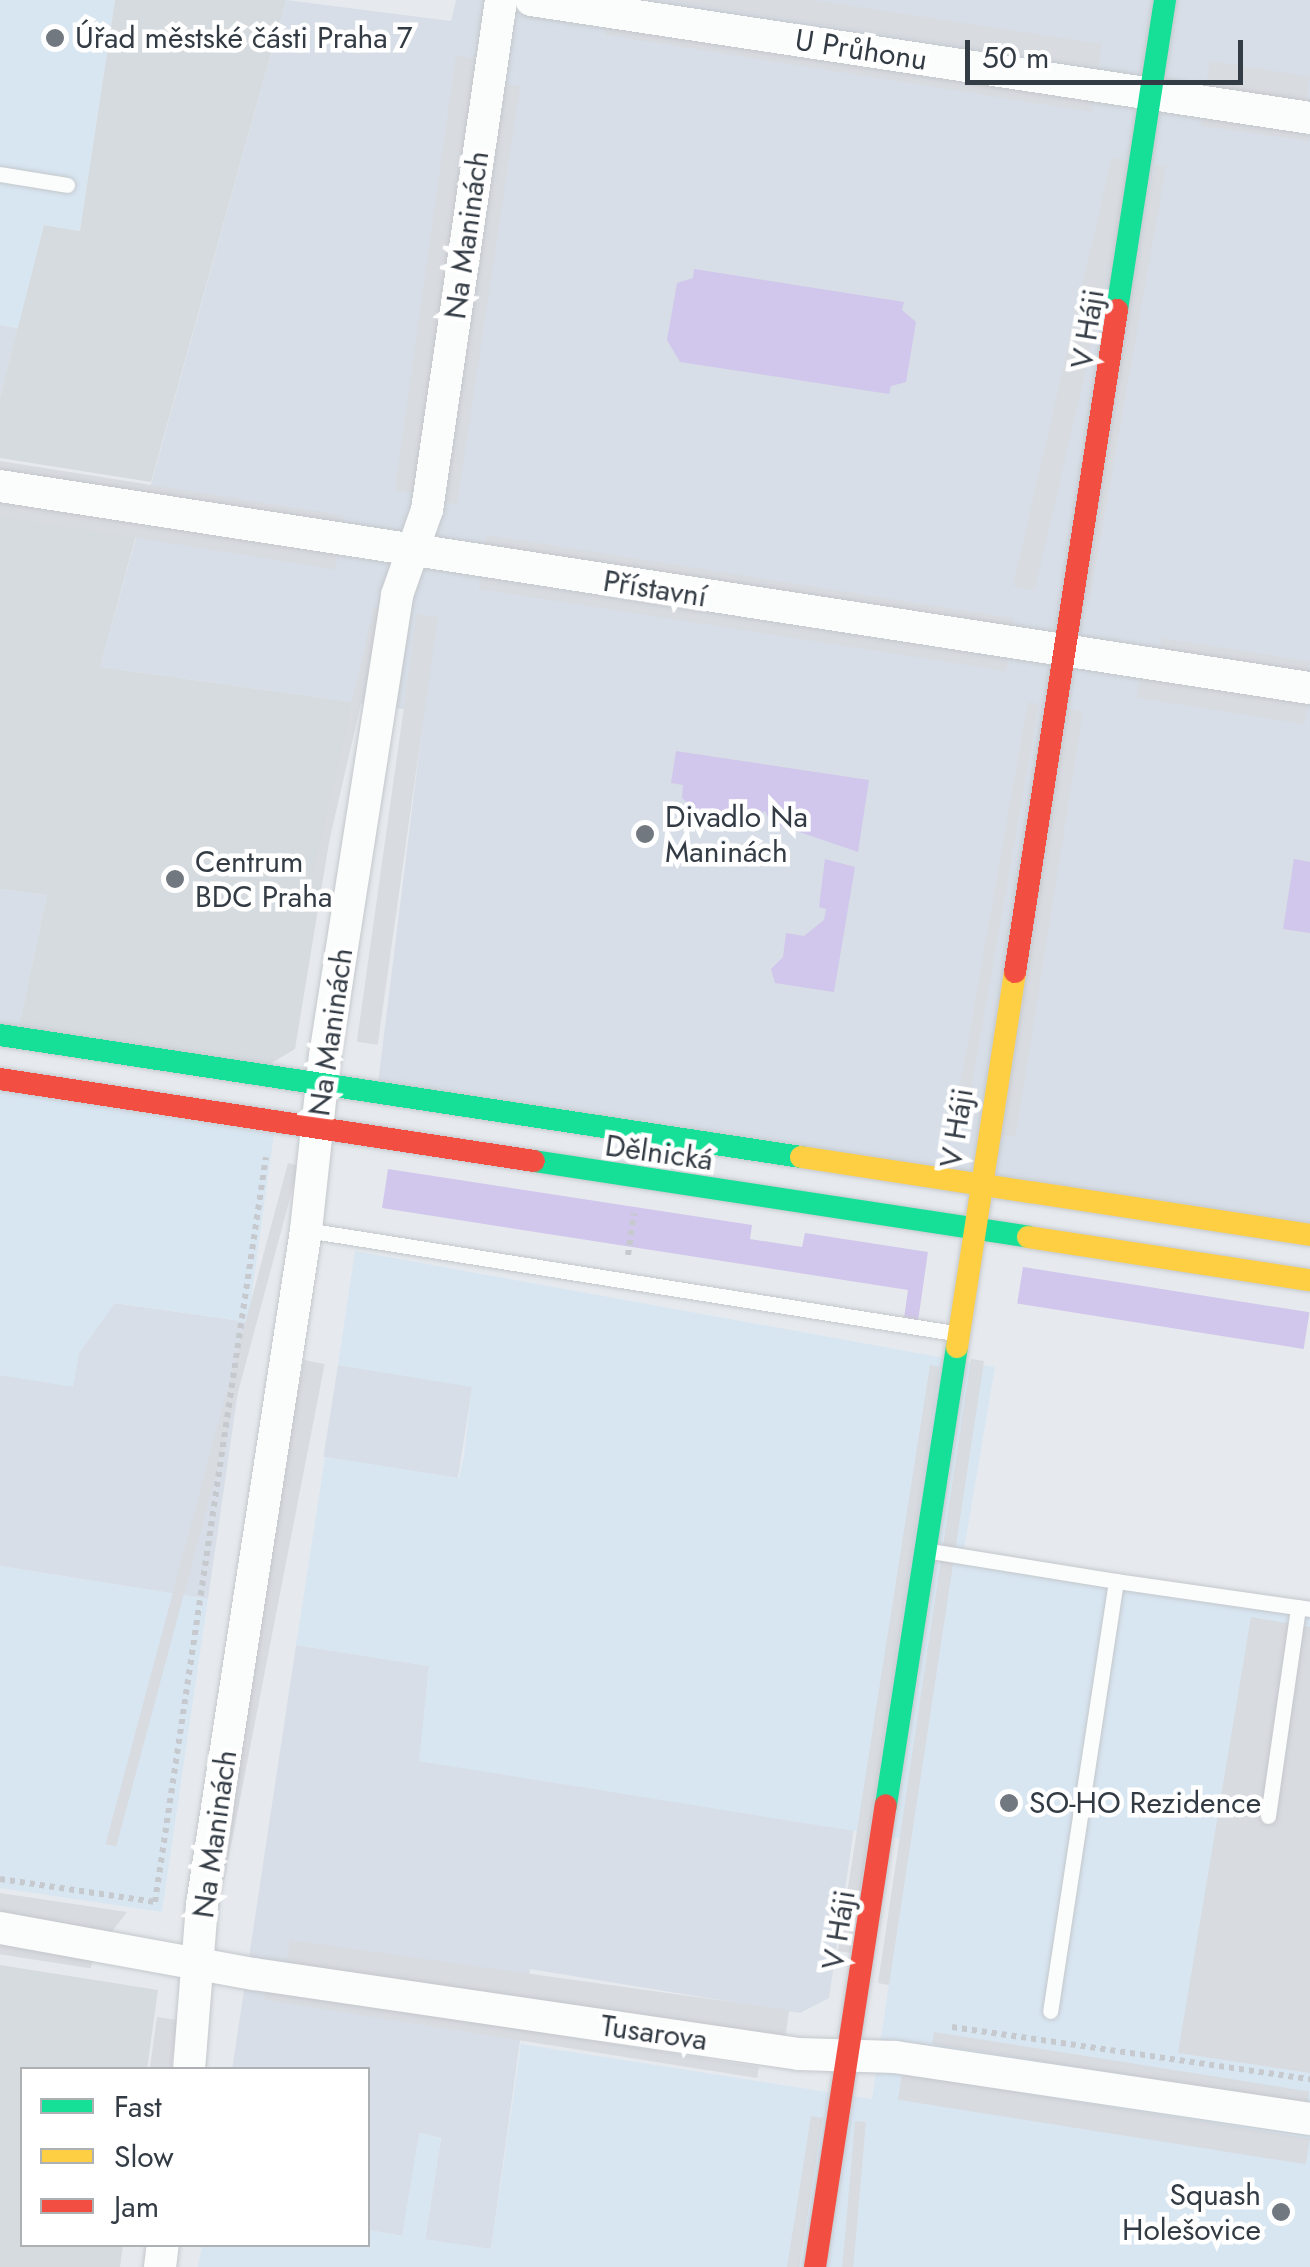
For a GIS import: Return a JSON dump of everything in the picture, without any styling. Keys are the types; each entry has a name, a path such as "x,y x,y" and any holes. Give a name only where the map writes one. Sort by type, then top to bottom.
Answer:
{"street":[{"name":"Na Maninách","path":"189,2067 199,1961 306,1230 322,1086 397,595 427,510 502,0"},
{"name":"U Průhonu","path":"531,0 1310,118"},
{"name":"V Háji","path":"816,2267 927,1550 979,1184 1068,655 1166,0"},
{"name":"Přístavní","path":"0,486 1068,655 1310,688"},
{"name":"Dělnická","path":"0,1035 979,1184 1190,1231 1310,1280"},
{"name":"Dělnická","path":"0,1080 974,1228 1310,1235"},
{"name":"Tusarova","path":"0,1928 850,2057 894,2057 1310,2119"}],"lane":[{"path":"0,174 67,185"},
{"path":"306,1230 624,1284 959,1334"},
{"path":"927,1550 1304,1608 1268,1816"},
{"path":"1050,2011 1116,1581"}],"path":[{"path":"0,1878 155,1902 262,1184"},
{"path":"624,1284 636,1197"},
{"path":"940,2025 1310,2079"}],"shaded area":[{"path":"0,0 115,0 80,231 44,225 18,328 0,325"},
{"path":"115,0 286,0 151,482 0,458 0,398 44,225 80,231"},
{"path":"286,0 451,21 456,0 1310,0 1310,1225 378,1083 424,712 100,667"},
{"path":"664,0 812,0 1102,44 1098,67"},
{"path":"607,24 1094,101 1092,112 605,35"},
{"path":"456,56 478,59 417,494 395,491"},
{"path":"1210,61 1310,77 1306,101 1206,86"},
{"path":"506,84 520,86 457,504 445,502"},
{"path":"1202,116 1310,131 1309,141 1201,126"},
{"path":"1112,157 1133,162 1034,591 1013,586"},
{"path":"1155,165 1166,167 1090,598 1079,596"},
{"path":"694,269 904,302 902,310 916,322 906,382 891,386 889,394 680,362 667,340 677,283 693,278"},
{"path":"0,325 18,328 0,398"},
{"path":"0,461 344,515 342,526 0,472"},
{"path":"0,490 340,544 336,569 0,516"},
{"path":"0,510 137,532 100,667 352,702 295,1049 263,1068 19,1027 47,895 0,889"},
{"path":"487,535 1014,619 1013,629 485,546"},
{"path":"480,578 1009,659 1006,671 479,589"},
{"path":"374,607 383,609 320,882 311,880"},
{"path":"417,614 438,617 378,1045 357,1042"},
{"path":"1162,638 1310,661 1308,673 1160,650"},
{"path":"1142,665 1310,692 1305,724 1137,698"},
{"path":"1028,702 1039,704 967,1109 957,1107"},
{"path":"1058,707 1083,711 1016,1137 991,1133"},
{"path":"676,751 869,780 858,852 770,822 765,811 743,826 726,816 708,821 682,798 683,785 671,783"},
{"path":"825,859 855,867 834,992 775,983 771,969 783,957 786,933 804,936 824,920 826,909 819,907"},
{"path":"1294,859 1310,862 1310,933 1283,929"},
{"path":"0,889 47,895 19,1027 0,1024"},
{"path":"0,1090 274,1134 248,1322 115,1303 79,1353 73,1387 0,1375"},
{"path":"288,1163 299,1166 116,1847 106,1844"},
{"path":"388,1169 752,1225 750,1239 802,1247 805,1233 928,1252 918,1321 904,1318 908,1290 382,1208"},
{"path":"355,1251 995,1367 963,1556 1310,1603 1310,2267 198,2267 202,2247 370,2247 370,2230 402,2236 419,2133 441,2138 425,2239 491,2249 521,2044 872,2099 910,1840 419,1761 429,1666 296,1645 325,1457 459,1478 464,1455 472,1387 338,1365"},
{"path":"1023,1267 1309,1312 1304,1349 1017,1304"},
{"path":"114,1303 248,1322 208,1599 0,1566 0,1375 73,1386 79,1353"},
{"path":"971,1359 984,1361 889,1985 878,1983"},
{"path":"304,1360 325,1364 224,1883 203,1879"},
{"path":"338,1365 472,1386 458,1478 323,1457"},
{"path":"930,1365 940,1367 851,1953 838,1951"},
{"path":"0,1566 208,1599 162,1912 0,1888"},
{"path":"1251,1617 1310,1627 1310,2073 1178,2053"},
{"path":"296,1645 429,1666 420,1761 854,1828 829,1998 800,2013 530,1969 491,2249 425,2240 441,2138 420,2133 403,2236 370,2230 370,2067 232,2067"},
{"path":"0,1893 127,1912 110,1934 0,1917"},
{"path":"290,1940 789,2010 785,2039 286,1969"},
{"path":"0,1942 93,1957 91,1969 0,1954"},
{"path":"0,1965 158,1990 147,2067 20,2067 20,2247 123,2247 120,2267 0,2267"},
{"path":"266,1989 759,2067 757,2078 264,2000"},
{"path":"157,2017 178,2020 171,2067 150,2067"},
{"path":"934,2032 1309,2091 1307,2103 932,2044"},
{"path":"902,2074 1310,2139 1306,2164 898,2100"},
{"path":"811,2116 823,2118 799,2267 787,2267"},
{"path":"855,2121 866,2122 853,2267 842,2267"}],"traffic: fast":[{"path":"1117,310 1165,0"},
{"path":"0,1035 801,1157"},
{"path":"534,1161 1028,1237"},
{"path":"886,1805 957,1347"}],"traffic: slow":[{"path":"957,1347 1015,972"},
{"path":"801,1157 1310,1235"},
{"path":"1028,1237 1310,1280"}],"traffic: jam":[{"path":"1015,972 1117,310"},
{"path":"0,1079 534,1161"},
{"path":"815,2267 886,1805"}],"place":[{"name":"Úřad městské části Praha 7","path":"55,38"},
{"name":"Divadlo Na Maninách","path":"645,834"},
{"name":"Centrum BDC Praha","path":"175,879"},
{"name":"SO-HO Rezidence","path":"1009,1803"},
{"name":"Squash Holešovice","path":"1281,2212"}]}
